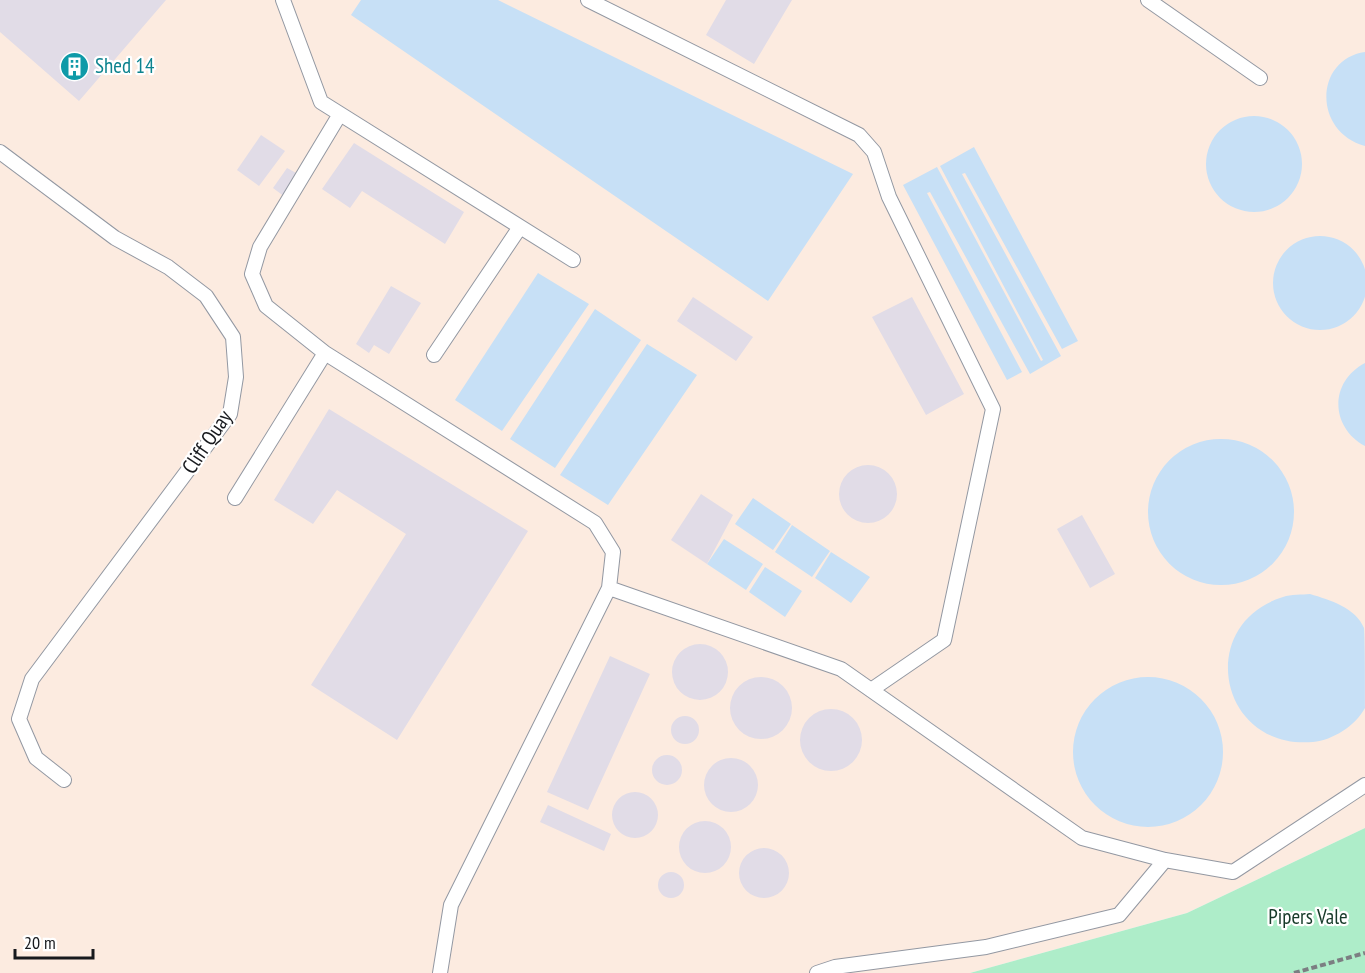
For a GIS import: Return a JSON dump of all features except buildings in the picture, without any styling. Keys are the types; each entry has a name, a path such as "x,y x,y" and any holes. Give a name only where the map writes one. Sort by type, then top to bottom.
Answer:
{"lane":[{"path":"283,0 321,102 573,260"},
{"path":"1148,0 1260,78"},
{"path":"592,1 859,135 874,152 889,197 993,409 944,640 871,690"},
{"path":"340,114 260,247 252,274 266,306 325,353 594,523 613,552 609,588 451,905 440,973"},
{"name":"Cliff Quay","path":"0,152 115,238 168,267 206,296 233,337 236,377 230,414 32,679 20,719 36,758 63,780"},
{"path":"434,355 520,227"},
{"path":"235,498 325,353"},
{"path":"609,588 841,669 1082,838 1165,860 1233,872 1365,785"},
{"path":"817,973 835,967 986,947 1119,915 1165,860"}],"path":[{"path":"1294,973 1365,953"}],"shaded area":[{"path":"0,0 1365,0 1365,828 1187,913 970,973 0,973"}],"green space":[{"name":"Pipers Vale","path":"1365,828 1365,973 970,973 1187,913"}],"water":[{"path":"361,0 498,0 853,174 768,301 351,15"},
{"path":"1365,52 1365,146 1348,138 1336,126 1329,112 1326,96 1329,81 1336,68 1348,57"},
{"path":"1254,116 1272,120 1288,130 1298,146 1302,164 1298,182 1288,198 1272,208 1254,212 1236,208 1220,198 1210,182 1206,164 1210,146 1220,130 1236,120"},
{"path":"974,147 1078,341 1062,349 965,173 962,174 1061,356 1030,374 930,192 927,193 1022,372 1007,380 903,185 937,167 1041,361 1043,360 940,166"},
{"path":"1320,236 1338,240 1353,250 1363,265 1367,283 1363,301 1353,316 1338,326 1320,330 1302,326 1287,316 1277,301 1273,283 1277,265 1287,250 1302,240"},
{"path":"538,273 589,304 502,431 455,400"},
{"path":"595,309 641,340 555,468 510,439"},
{"path":"647,344 697,375 608,505 560,475"},
{"path":"1365,363 1365,446 1353,438 1345,428 1338,404 1345,381 1353,371"},
{"path":"1221,439 1249,444 1273,460 1289,484 1294,512 1289,540 1273,564 1249,580 1221,585 1193,580 1169,564 1153,540 1148,512 1153,484 1169,460 1193,444"},
{"path":"753,498 791,524 773,550 735,524"},
{"path":"792,525 830,551 812,577 775,552"},
{"path":"724,539 763,564 746,590 707,564"},
{"path":"831,552 870,577 851,603 815,578"},
{"path":"765,567 802,591 785,617 749,592"},
{"path":"1310,594 1349,610 1364,628 1365,708 1361,715 1343,731 1321,741 1313,742 1281,739 1256,727 1239,707 1229,683 1229,657 1237,632 1255,611 1283,597"},
{"path":"1148,677 1177,683 1201,699 1217,723 1223,752 1217,781 1201,805 1177,821 1148,827 1119,821 1095,805 1079,781 1073,752 1079,723 1095,699 1119,683"}],"place":[{"name":"Shed 14","path":"74,66"}]}
